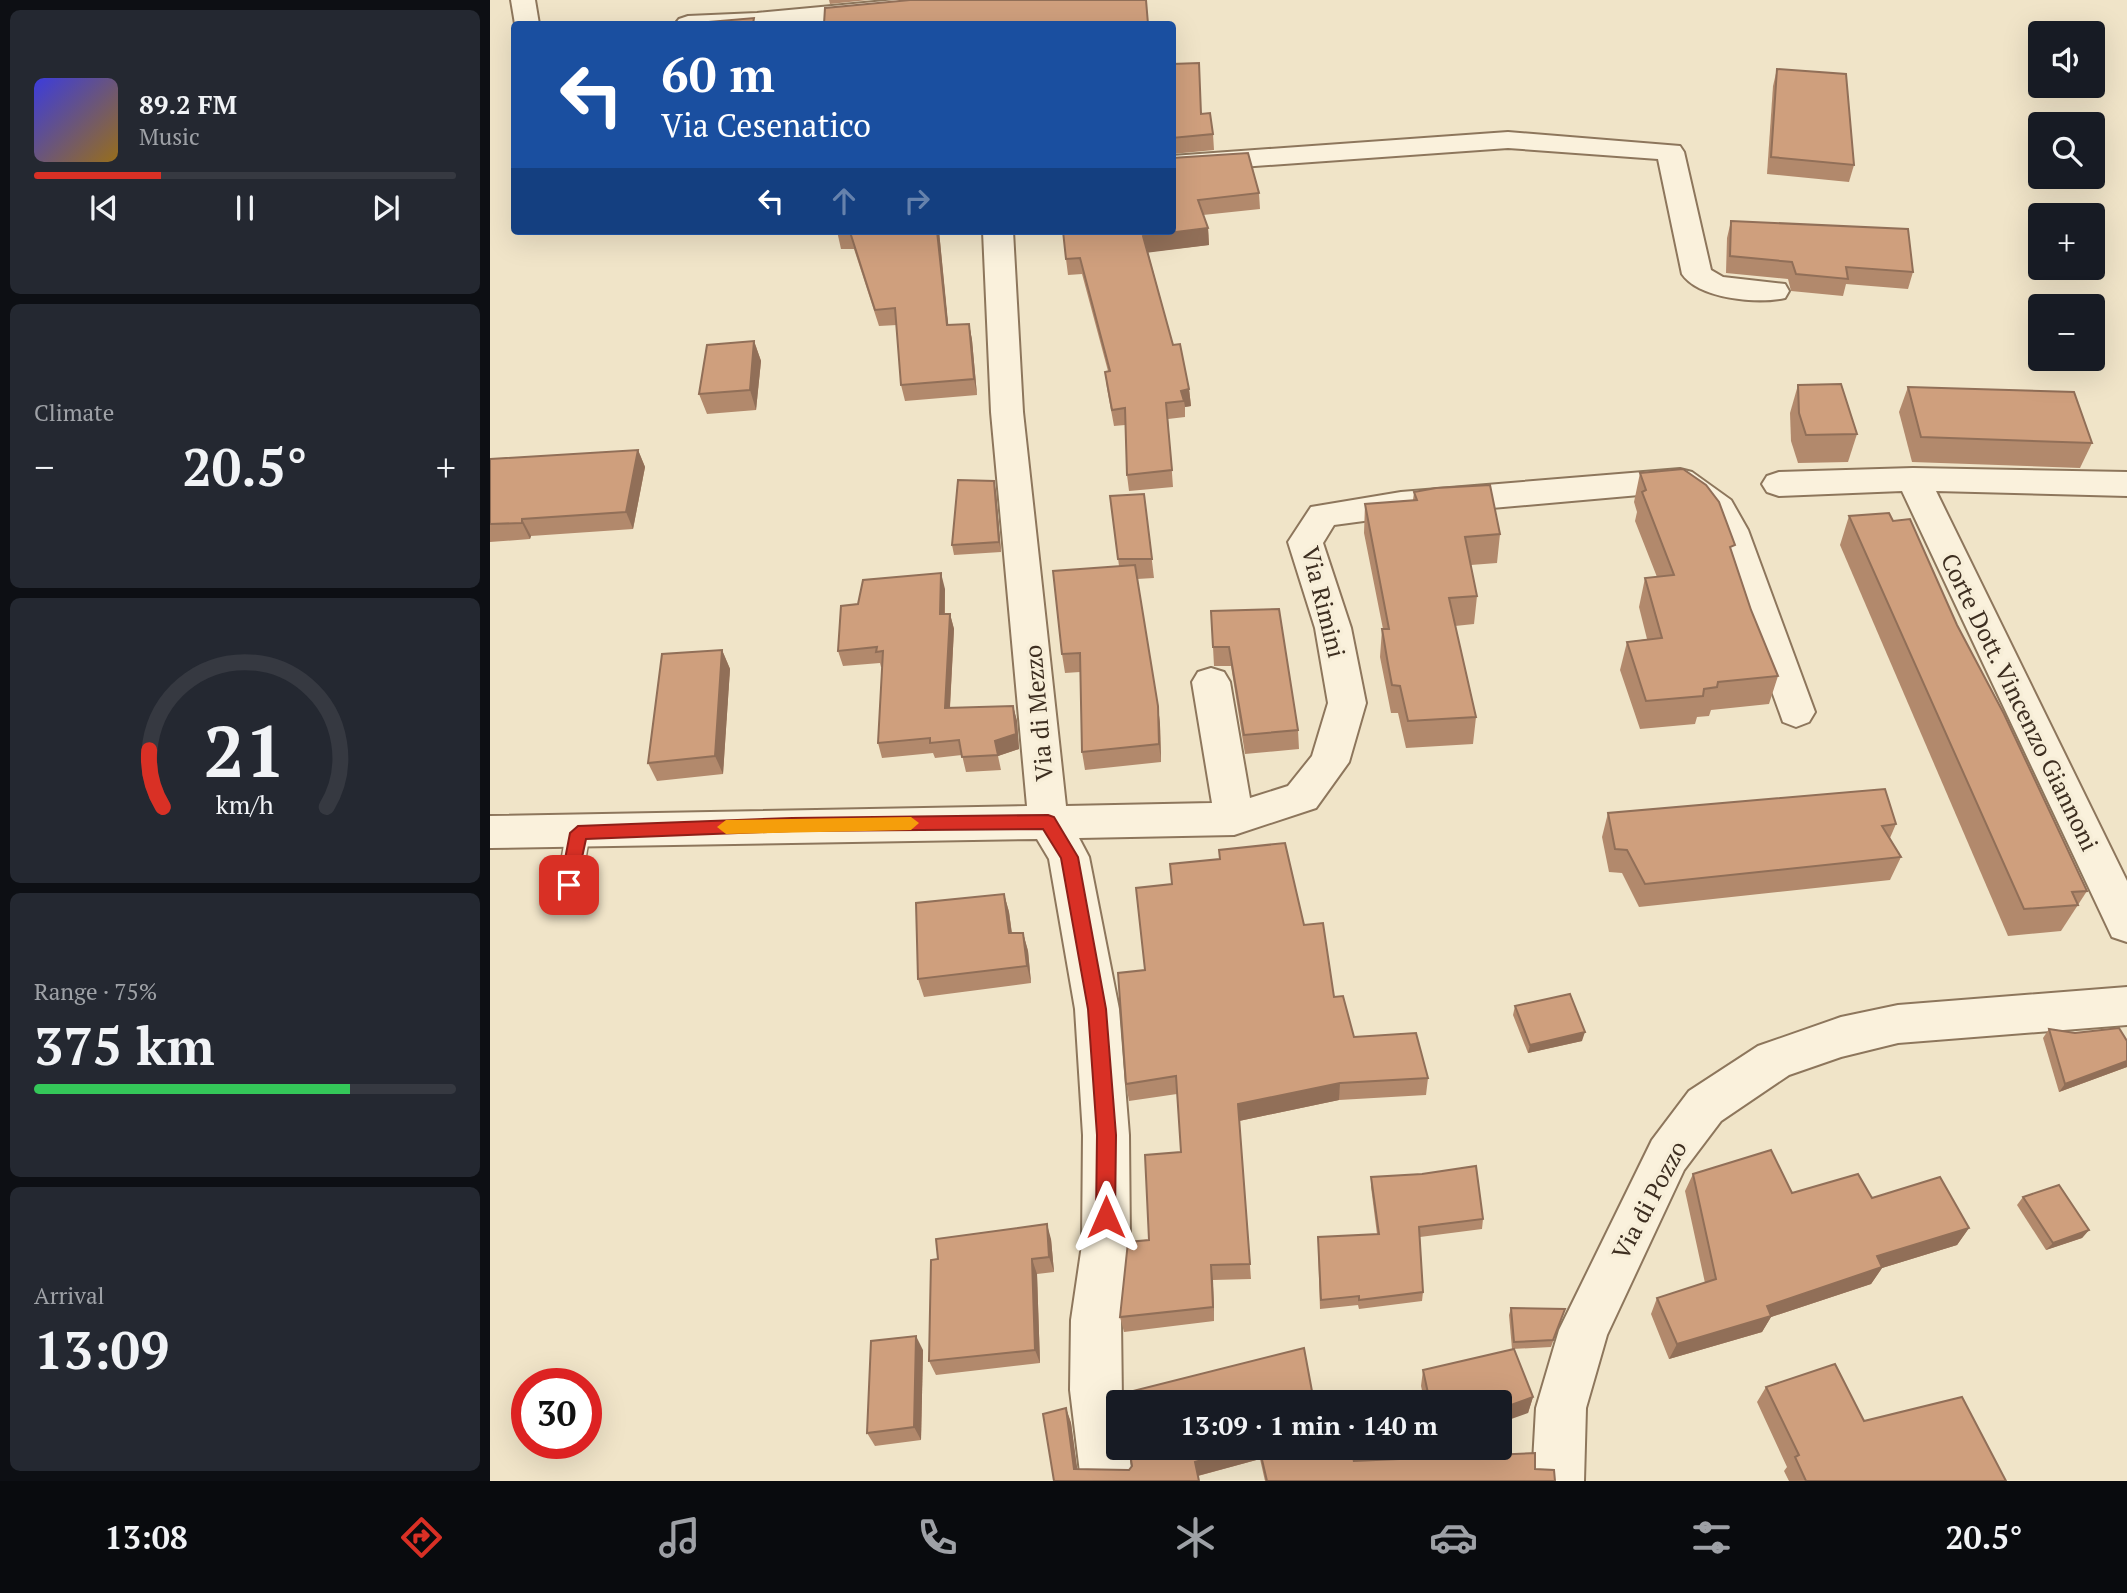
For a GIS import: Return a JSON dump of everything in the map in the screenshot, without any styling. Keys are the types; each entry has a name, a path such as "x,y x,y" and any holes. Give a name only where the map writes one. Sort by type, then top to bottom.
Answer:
{"street":[{"path":"523,0 526,21"},
{"path":"757,21 975,0 978,21"},
{"path":"1176,163 1508,140 1670,152 1698,274 1715,286 1774,291"},
{"name":"Via di Mezzo","path":"998,235 1007,412 1048,822 1069,857 1097,1009 1106,1135 1106,1245 1096,1320 1095,1390 1107,1481"},
{"path":"1779,484 1913,479 2127,484"},
{"name":"Corte Dott. Vincenzo Giannoni","path":"1913,479 2127,924"},
{"name":"Via Rimini","path":"490,832 578,833 792,825 1234,819 1302,797 1330,762 1347,703 1333,628 1305,542 1323,515 1401,503 1680,480 1719,508 1731,530 1796,712"},
{"path":"1211,682 1234,819"},
{"name":"Via di Pozzo","path":"1558,1481 1561,1408 1584,1330 1668,1155 1705,1107 1774,1060 1841,1037 1898,1024 2127,1006"}],"lane":[{"path":"569,885 578,833"}],"building":[{"path":"910,0 1146,0 1148,21 824,21 825,8"},
{"path":"754,18 754,21 720,21"},
{"path":"1199,63 1201,114 1210,113 1213,134 1176,138 1176,64"},
{"path":"1777,69 1846,74 1854,165 1771,157"},
{"path":"1248,153 1259,193 1198,200 1208,228 1176,232 1176,158"},
{"path":"1731,221 1908,229 1913,272 1846,267 1848,279 1796,274 1792,262 1730,256"},
{"path":"851,235 937,235 947,325 969,324 974,379 901,385 895,308 875,310"},
{"path":"1063,235 1151,235 1143,236 1173,345 1180,344 1189,389 1181,391 1184,401 1166,403 1172,470 1127,475 1125,408 1112,410 1105,372 1110,371 1080,258 1066,259"},
{"path":"754,341 750,390 699,394 707,345"},
{"path":"1841,384 1857,434 1806,435 1799,413 1798,385"},
{"path":"1908,387 2074,392 2092,443 1921,437"},
{"path":"638,450 626,512 522,519 522,523 490,524 490,459"},
{"path":"1683,469 1706,485 1719,502 1735,545 1730,547 1751,610 1778,676 1718,682 1717,687 1704,689 1703,696 1646,701 1627,642 1662,638 1645,578 1674,575 1642,492 1646,490 1640,473"},
{"path":"958,480 994,481 999,542 952,545"},
{"path":"1490,485 1500,534 1465,537 1477,596 1449,598 1476,717 1408,721 1400,686 1392,685 1382,629 1389,629 1365,504 1417,500 1414,492 1436,488"},
{"path":"1144,494 1152,559 1118,559 1110,496"},
{"path":"1889,513 1893,521 1910,519 1957,625 2004,714 2087,891 2072,892 2078,905 2024,909 1849,516"},
{"path":"1135,565 1158,706 1159,744 1082,752 1080,653 1062,654 1053,571"},
{"path":"941,573 940,614 950,614 945,708 1013,706 1016,734 995,741 998,755 962,757 959,740 930,743 930,738 878,743 883,651 876,652 877,647 838,651 841,606 858,604 863,580"},
{"path":"1279,609 1298,730 1244,735 1229,647 1213,647 1211,611"},
{"path":"722,650 715,756 648,763 662,654"},
{"path":"1885,789 1896,824 1882,826 1901,857 1645,884 1627,850 1615,849 1608,813"},
{"path":"1285,843 1304,925 1323,923 1334,997 1343,996 1354,1037 1416,1033 1428,1078 1340,1083 1238,1104 1250,1264 1211,1265 1213,1307 1120,1317 1128,1242 1149,1240 1145,1155 1181,1152 1176,1076 1126,1084 1118,973 1145,970 1136,888 1172,884 1170,864 1220,859 1219,850"},
{"path":"1004,894 1009,933 1023,933 1027,966 918,979 916,903"},
{"path":"1570,994 1585,1032 1530,1045 1515,1006"},
{"path":"2119,1028 2127,1041 2127,1061 2065,1084 2049,1029 2075,1033"},
{"path":"1771,1150 1792,1193 1858,1174 1872,1198 1940,1177 1969,1228 1877,1256 1882,1267 1767,1306 1771,1316 1677,1344 1657,1298 1716,1279 1693,1174"},
{"path":"1476,1166 1483,1219 1419,1227 1423,1292 1359,1300 1359,1296 1321,1300 1318,1237 1379,1234 1371,1177 1422,1174"},
{"path":"2059,1185 2089,1230 2053,1243 2023,1197"},
{"path":"1047,1224 1049,1257 1032,1259 1035,1350 929,1361 931,1260 938,1259 936,1239"},
{"path":"1511,1308 1565,1309 1553,1340 1514,1342"},
{"path":"916,1336 914,1427 867,1433 871,1341"},
{"path":"1304,1348 1312,1390 1137,1390"},
{"path":"1514,1349 1533,1397 1512,1405 1512,1390 1427,1390 1423,1370"},
{"path":"1835,1364 1864,1421 1962,1397 2006,1481 1806,1481 1795,1457 1799,1455 1766,1387"},
{"path":"1066,1408 1074,1469 1129,1470 1132,1466 1131,1460 1202,1460 1195,1462 1199,1481 1054,1481 1043,1414"},
{"path":"1535,1453 1535,1469 1554,1470 1555,1481 1267,1481 1262,1460 1512,1460 1512,1454"}],"slow traffic":[{"path":"726,827 911,823"}],"route":[{"path":"569,885 578,833 792,825 1048,822 1069,857 1097,1009 1106,1135 1106,1217"}]}
